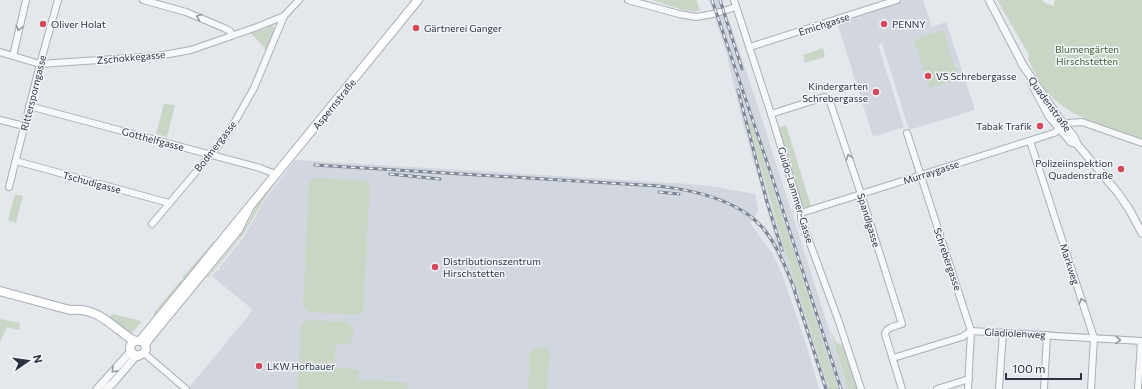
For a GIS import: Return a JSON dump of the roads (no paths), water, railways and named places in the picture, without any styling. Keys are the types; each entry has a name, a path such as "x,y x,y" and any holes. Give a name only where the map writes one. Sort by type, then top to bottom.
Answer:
{"main road":[{"name":"Aspernstraße","path":"137,348 275,174 418,0"},
{"path":"0,291 70,310 78,309 100,315 129,338 137,348"}],"street":[{"path":"12,56 26,0"},
{"name":"Rittersporngasse","path":"9,187 58,0"},
{"path":"143,0 186,12 230,31 232,35"},
{"name":"Zschokkegasse","path":"0,52 40,64 158,56 191,50 257,27 284,16 299,0"},
{"path":"628,0 679,14 696,17 713,14 736,7"},
{"name":"Guido-Lammer-Gasse","path":"734,0 772,114 801,213 801,219 839,322 861,389"},
{"name":"Emichgasse","path":"750,47 897,0"},
{"name":"Quadenstraße","path":"989,0 1049,116 1063,128 1071,142 1077,144 1118,193 1129,209 1142,233"},
{"name":"Bodmergasse","path":"152,224 209,154 222,141 233,125 254,88 284,16"},
{"name":"Spandlgasse","path":"772,114 824,97 829,99 902,324 888,329 885,333 902,389"},
{"name":"Gotthelfgasse","path":"29,106 260,168 275,174"},
{"path":"0,120 24,126"},
{"name":"Murraygasse","path":"801,213 1054,133 1068,123 1082,122 1142,144"},
{"name":"Schrebergasse","path":"907,133 936,225 940,231 971,331 968,389"},
{"name":"Markweg","path":"1030,140 1094,338 1091,389"},
{"name":"Tschudigasse","path":"16,161 169,203"},
{"name":"Gladiolenweg","path":"893,358 961,337 971,331 1141,341"},
{"path":"999,389 1003,332"},
{"path":"1044,389 1047,335"},
{"path":"1138,389 1141,341"},
{"path":"137,348 186,388"},
{"name":"Aspernstraße","path":"97,389 137,348"},
{"name":"Aspernstraße","path":"106,389 113,383 137,348"},
{"path":"937,389 969,380"}],"railway":[{"path":"712,0 772,177 841,389"},
{"path":"720,0 742,69"},
{"path":"738,90 767,202 782,250"},
{"path":"315,165 658,186 702,194 731,205 756,221 766,232 775,246 795,290"},
{"path":"390,174 440,179"},
{"path":"659,192 679,194"},
{"path":"793,286 826,389"}],"place":[{"name":"Oliver Holat","path":"43,24"},
{"name":"PENNY","path":"884,24"},
{"name":"Gärtnerei Ganger","path":"416,28"},
{"name":"VS Schrebergasse","path":"928,76"},
{"name":"Kindergarten Schrebergasse","path":"876,92"},
{"name":"Tabak Trafik","path":"1040,126"},
{"name":"Polizeiinspektion Quadenstraße","path":"1121,169"},
{"name":"Distributionszentrum Hirschstetten","path":"435,267"},
{"name":"LKW Hofbauer","path":"259,366"}],"park label":[{"name":"Blumengärten Hirschstetten","path":"1087,54"}]}
